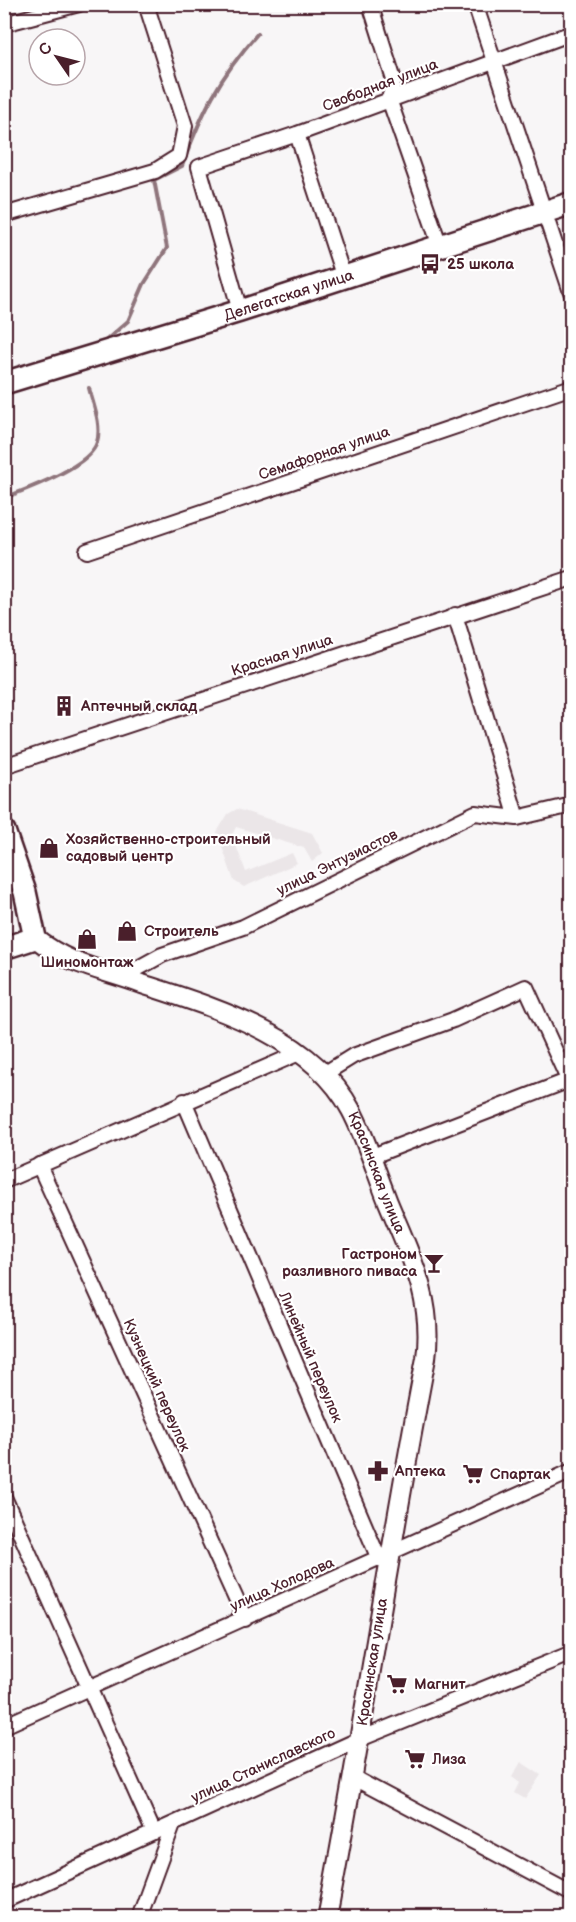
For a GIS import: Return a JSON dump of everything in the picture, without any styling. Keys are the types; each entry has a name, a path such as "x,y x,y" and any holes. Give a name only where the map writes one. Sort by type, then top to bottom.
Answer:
{"main road":[{"name":"Делегатская улица","path":"4,383 240,311 572,203"},
{"path":"4,831 26,892 35,938 4,948"},
{"name":"Красинская улица","path":"35,938 54,953 82,966 122,977 257,1028 299,1053 324,1074 350,1108 424,1292 429,1332 384,1557 360,1739 328,1917"}],"street":[{"path":"4,24 79,4"},
{"path":"4,215 155,171 179,156 185,126 146,4"},
{"path":"370,4 393,80 389,99 440,246"},
{"path":"475,4 572,295"},
{"name":"Свободная улица","path":"240,311 199,167 297,135 494,60 572,33"},
{"path":"297,135 344,278"},
{"name":"Семафорная улица","path":"87,551 572,387"},
{"name":"Красная улица","path":"4,766 572,578"},
{"path":"455,615 517,818"},
{"name":"улица Энтузиастов","path":"122,977 162,955 243,927 475,813 517,818 572,805"},
{"path":"324,1074 353,1056 453,1020 526,987 570,1082 370,1157"},
{"path":"4,1181 299,1053"},
{"name":"Линейный переулок","path":"184,1101 384,1557"},
{"name":"Кузнецкий переулок","path":"39,1165 244,1619"},
{"name":"улица Холодова","path":"4,1726 572,1472"},
{"path":"4,1497 154,1833"},
{"name":"улица Станиславского","path":"4,1901 360,1739 572,1653"},
{"path":"352,1777 572,1894"},
{"path":"140,1917 173,1825"}],"shaded area":[{"path":"237,809 312,833 323,853 312,862 304,848 236,827 232,835 246,872 292,853 297,863 244,887 234,881 217,832 228,814"},
{"path":"521,1762 541,1775 525,1799 515,1793 520,1783 512,1777"}],"waterway":[{"path":"103,343 128,321 144,284 167,248 154,180 182,166 213,96 232,65 258,33"},
{"path":"4,498 57,476 83,460 92,451 97,442 98,429 89,388"}],"place":[{"name":"25 школа","path":"430,264"},
{"name":"Аптечный склад","path":"64,706"},
{"name":"Хозяйственно-строительный садовый центр","path":"49,848"},
{"name":"Строитель","path":"127,931"},
{"name":"Шиномонтаж","path":"87,939"},
{"name":"Гастроном разливного пиваса","path":"434,1263"},
{"name":"Аптека","path":"378,1471"},
{"name":"Спартак","path":"473,1474"},
{"name":"Магнит","path":"397,1684"},
{"name":"Лиза","path":"415,1759"}]}
